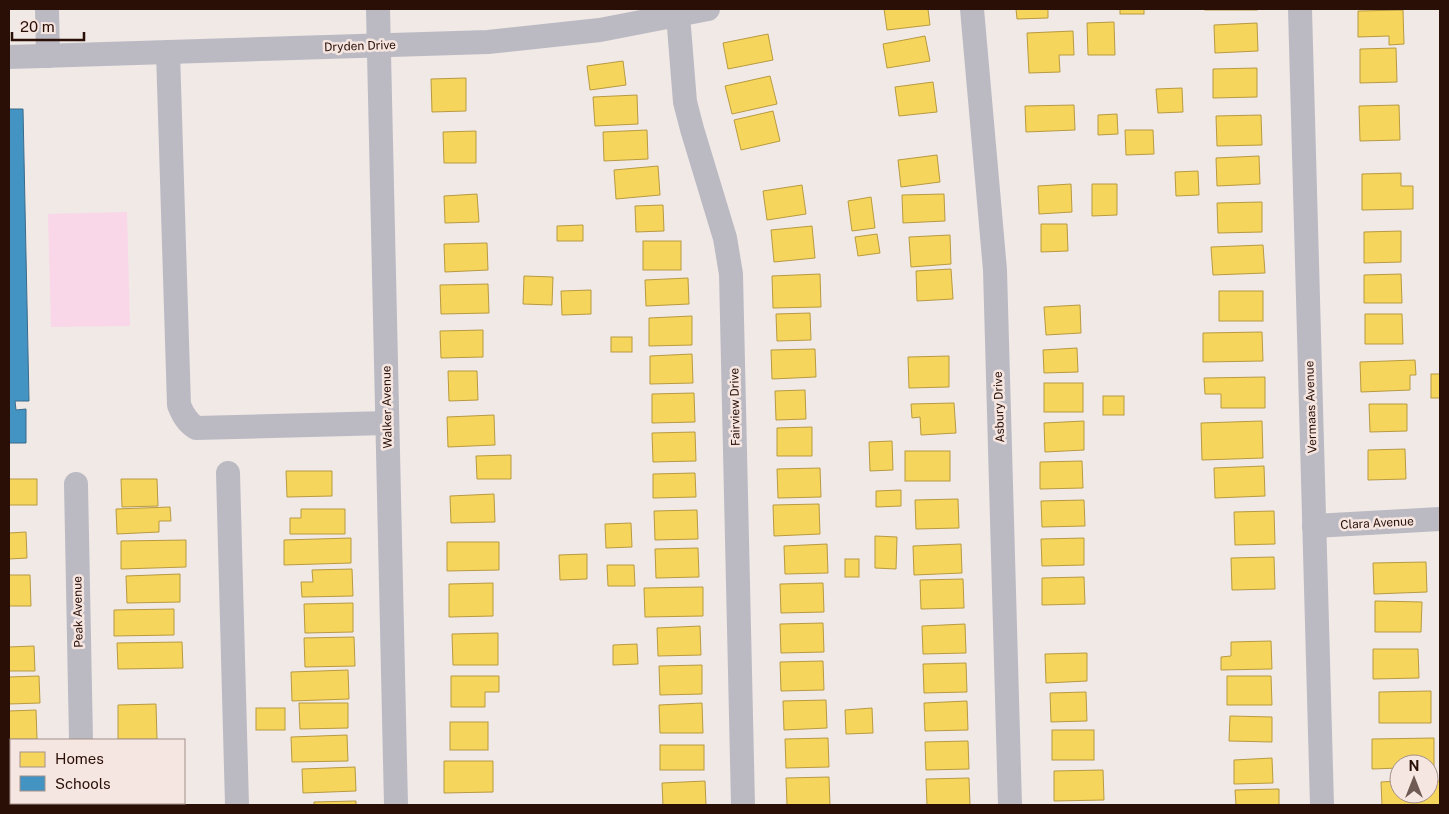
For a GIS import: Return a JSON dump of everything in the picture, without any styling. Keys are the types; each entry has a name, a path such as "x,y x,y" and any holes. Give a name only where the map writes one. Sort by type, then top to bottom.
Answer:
{"street":[{"path":"47,9 48,56"},
{"name":"Walker Avenue","path":"378,9 396,805"},
{"name":"Dryden Drive","path":"9,57 488,42 600,30 708,9"},
{"name":"Asbury Drive","path":"972,9 996,270 1010,805"},
{"name":"Vermaas Avenue","path":"1300,9 1322,805"},
{"name":"Fairview Drive","path":"678,15 685,102 725,238 732,274 743,805"},
{"path":"168,52 180,405 183,415 196,428 387,423"},
{"path":"228,473 237,805"},
{"name":"Peak Avenue","path":"76,484 81,739"},
{"name":"Clara Avenue","path":"1314,526 1440,519"}],"shaded area":[{"path":"127,212 130,326 51,327 48,214"}],"building: Homes":[{"path":"884,9 928,9 930,25 887,30"},
{"path":"1016,9 1048,9 1048,18 1017,19"},
{"path":"1120,9 1144,9 1144,14 1120,14"},
{"path":"1257,9 1257,10 1205,10"},
{"path":"1403,10 1404,44 1389,45 1389,36 1358,37 1358,11"},
{"path":"1114,22 1115,55 1088,55 1087,23"},
{"path":"1257,23 1258,51 1215,53 1214,25"},
{"path":"1073,31 1074,55 1059,55 1060,72 1029,73 1027,33"},
{"path":"768,34 773,60 728,69 723,43"},
{"path":"925,36 930,61 887,68 883,44"},
{"path":"1396,48 1397,82 1360,83 1360,49"},
{"path":"623,61 626,85 590,90 587,66"},
{"path":"1257,68 1257,97 1213,98 1213,69"},
{"path":"770,76 777,104 732,114 725,86"},
{"path":"466,78 466,111 432,112 431,79"},
{"path":"933,82 937,112 899,116 895,87"},
{"path":"1182,88 1183,112 1158,113 1156,89"},
{"path":"637,95 638,124 595,126 593,97"},
{"path":"1074,105 1075,130 1026,132 1025,106"},
{"path":"1399,105 1400,140 1360,141 1359,106"},
{"path":"773,111 780,141 741,150 734,120"},
{"path":"1117,114 1118,134 1098,135 1098,115"},
{"path":"1261,115 1262,145 1217,146 1216,116"},
{"path":"647,130 648,159 604,161 603,132"},
{"path":"1125,130 1153,130 1154,154 1126,155"},
{"path":"476,131 476,163 444,163 443,132"},
{"path":"937,155 940,182 901,187 898,160"},
{"path":"1259,156 1260,184 1217,186 1216,158"},
{"path":"658,166 660,195 616,199 614,170"},
{"path":"1198,171 1199,195 1176,196 1175,172"},
{"path":"1401,173 1401,186 1413,186 1413,209 1362,210 1362,174"},
{"path":"1071,184 1072,212 1039,214 1038,186"},
{"path":"1092,184 1117,184 1117,215 1092,216"},
{"path":"802,185 806,214 767,220 763,191"},
{"path":"477,194 479,222 445,223 444,196"},
{"path":"944,194 945,221 903,223 902,195"},
{"path":"871,197 875,228 852,231 848,201"},
{"path":"1262,202 1262,232 1218,233 1217,203"},
{"path":"663,205 664,231 636,232 635,206"},
{"path":"1041,224 1067,224 1068,251 1041,252"},
{"path":"583,225 583,241 557,241 557,226"},
{"path":"812,226 815,258 774,262 771,230"},
{"path":"1401,231 1401,262 1364,263 1364,232"},
{"path":"877,234 880,253 858,256 855,237"},
{"path":"950,235 951,264 911,267 909,237"},
{"path":"643,241 681,241 681,270 643,270"},
{"path":"487,243 488,270 445,272 444,244"},
{"path":"1263,245 1265,273 1213,275 1211,247"},
{"path":"951,269 953,299 917,301 916,271"},
{"path":"820,274 821,307 773,308 772,276"},
{"path":"1401,274 1402,303 1364,303 1364,275"},
{"path":"524,276 553,277 552,305 523,304"},
{"path":"688,278 689,304 646,306 645,280"},
{"path":"488,284 489,313 441,314 440,285"},
{"path":"591,290 591,314 562,315 561,291"},
{"path":"1219,291 1263,291 1263,321 1219,321"},
{"path":"1080,305 1081,333 1046,335 1044,307"},
{"path":"810,313 811,340 777,341 776,314"},
{"path":"1365,314 1402,314 1403,344 1365,344"},
{"path":"692,316 692,345 649,346 649,318"},
{"path":"483,330 483,357 441,358 440,331"},
{"path":"1262,332 1263,361 1203,362 1203,333"},
{"path":"611,337 632,337 632,352 611,352"},
{"path":"1077,348 1078,372 1044,373 1043,350"},
{"path":"815,349 816,377 772,379 771,350"},
{"path":"692,354 693,383 650,384 650,356"},
{"path":"949,356 949,387 909,388 908,357"},
{"path":"1415,360 1416,375 1410,375 1410,390 1361,392 1360,362"},
{"path":"448,371 477,371 478,400 449,401"},
{"path":"1431,374 1440,374 1440,398 1431,398"},
{"path":"1265,377 1265,408 1221,408 1221,394 1205,394 1204,378"},
{"path":"1044,383 1083,383 1083,412 1044,412"},
{"path":"805,390 806,419 776,420 775,391"},
{"path":"694,393 695,422 652,423 652,394"},
{"path":"1103,396 1124,396 1124,415 1103,415"},
{"path":"954,403 956,433 921,435 920,417 912,418 911,404"},
{"path":"1369,404 1407,404 1407,431 1370,432"},
{"path":"494,415 495,445 448,447 447,417"},
{"path":"1084,421 1084,450 1045,452 1044,423"},
{"path":"1262,421 1263,458 1202,460 1201,423"},
{"path":"812,427 812,456 777,456 777,428"},
{"path":"695,432 696,461 653,462 652,433"},
{"path":"892,441 893,470 870,471 869,442"},
{"path":"1405,449 1406,479 1368,480 1368,450"},
{"path":"905,451 950,451 950,481 905,481"},
{"path":"511,455 511,479 477,479 476,456"},
{"path":"1082,461 1083,488 1040,489 1040,462"},
{"path":"1264,466 1265,496 1215,498 1214,468"},
{"path":"820,468 821,497 778,498 777,469"},
{"path":"286,471 332,471 332,496 287,497"},
{"path":"695,473 696,497 653,498 653,474"},
{"path":"9,479 37,479 37,505 9,505"},
{"path":"121,479 157,479 158,506 122,507"},
{"path":"901,490 901,506 876,507 876,491"},
{"path":"494,494 495,522 451,523 450,496"},
{"path":"958,499 959,528 916,529 915,500"},
{"path":"1084,500 1085,526 1042,527 1041,501"},
{"path":"819,504 820,534 774,536 773,505"},
{"path":"170,507 171,521 159,521 159,532 117,534 116,509"},
{"path":"301,509 345,509 345,534 290,534 290,518 301,518"},
{"path":"697,510 698,539 655,540 654,511"},
{"path":"1274,511 1275,544 1235,545 1234,512"},
{"path":"631,523 632,547 606,548 605,524"},
{"path":"26,532 27,558 9,559 9,533"},
{"path":"875,536 897,537 896,569 875,568"},
{"path":"351,538 351,563 284,565 284,540"},
{"path":"1084,538 1084,565 1042,566 1041,539"},
{"path":"186,540 186,567 121,569 121,541"},
{"path":"447,542 499,542 499,570 447,571"},
{"path":"827,544 828,573 785,574 784,546"},
{"path":"961,544 962,573 914,575 913,546"},
{"path":"698,548 699,577 656,578 655,549"},
{"path":"587,554 587,579 560,580 559,555"},
{"path":"1274,557 1275,589 1232,590 1231,558"},
{"path":"845,559 859,559 859,577 845,577"},
{"path":"1426,562 1427,592 1374,594 1373,563"},
{"path":"607,565 634,565 635,586 608,586"},
{"path":"352,569 353,596 302,597 301,582 313,582 312,570"},
{"path":"180,574 180,602 127,603 126,576"},
{"path":"9,575 30,575 31,606 9,606"},
{"path":"1084,577 1085,604 1042,605 1042,578"},
{"path":"963,579 964,608 921,609 920,580"},
{"path":"493,583 493,616 449,617 449,584"},
{"path":"823,583 824,612 781,613 780,584"},
{"path":"703,587 703,616 645,617 644,588"},
{"path":"1375,601 1422,602 1421,632 1375,632"},
{"path":"353,603 353,632 305,633 304,604"},
{"path":"174,609 174,635 114,636 114,610"},
{"path":"823,623 824,652 781,653 780,624"},
{"path":"965,624 966,653 923,654 922,626"},
{"path":"700,626 701,655 658,656 657,628"},
{"path":"498,633 498,665 453,665 452,634"},
{"path":"354,637 355,666 305,667 304,638"},
{"path":"1271,641 1272,669 1221,670 1221,657 1231,656 1231,642"},
{"path":"182,642 183,668 118,669 117,643"},
{"path":"637,644 638,664 613,665 613,645"},
{"path":"34,646 35,671 9,671 9,647"},
{"path":"1373,649 1418,649 1419,678 1373,679"},
{"path":"1087,653 1087,681 1046,683 1045,654"},
{"path":"823,661 824,690 781,691 780,662"},
{"path":"966,663 967,692 924,693 923,664"},
{"path":"702,665 702,694 660,695 659,666"},
{"path":"348,670 349,699 292,701 291,672"},
{"path":"39,676 40,703 9,704 9,677"},
{"path":"451,676 499,676 499,692 485,692 485,707 451,707"},
{"path":"1227,676 1271,676 1272,705 1227,705"},
{"path":"1431,691 1431,723 1379,723 1379,692"},
{"path":"1086,692 1087,721 1051,722 1050,693"},
{"path":"826,700 827,728 784,730 783,701"},
{"path":"967,701 968,730 925,731 924,703"},
{"path":"299,703 348,703 348,728 300,729"},
{"path":"702,703 703,733 660,733 659,705"},
{"path":"156,704 157,739 118,739 118,705"},
{"path":"256,708 285,708 285,730 256,730"},
{"path":"872,708 873,733 846,734 845,710"},
{"path":"36,710 37,739 9,739 9,711"},
{"path":"1230,716 1272,717 1272,742 1229,741"},
{"path":"450,722 488,722 488,750 450,750"},
{"path":"1052,730 1094,730 1094,760 1052,760"},
{"path":"347,735 348,761 292,762 291,737"},
{"path":"828,738 829,767 786,768 785,739"},
{"path":"1434,738 1434,754 1389,754 1389,768 1372,769 1372,739"},
{"path":"968,741 969,769 926,770 925,742"},
{"path":"9,744 10,744 10,772"},
{"path":"660,745 704,745 704,770 660,770"},
{"path":"1272,758 1273,783 1234,784 1234,760"},
{"path":"444,761 493,761 493,792 444,793"},
{"path":"355,767 356,791 303,793 302,769"},
{"path":"1103,770 1104,800 1054,801 1054,771"},
{"path":"829,777 830,805 787,805 786,778"},
{"path":"969,778 970,805 927,805 926,779"},
{"path":"705,781 706,805 663,805 662,783"},
{"path":"1440,781 1440,805 1382,805 1381,782 1389,782 1389,804 1439,804"},
{"path":"1279,789 1279,805 1236,805 1235,790"},
{"path":"356,801 356,805 314,805 314,802"}],"building: Schools":[{"path":"9,109 23,109 29,401 15,401 16,410 26,409 26,443 9,443"}]}
